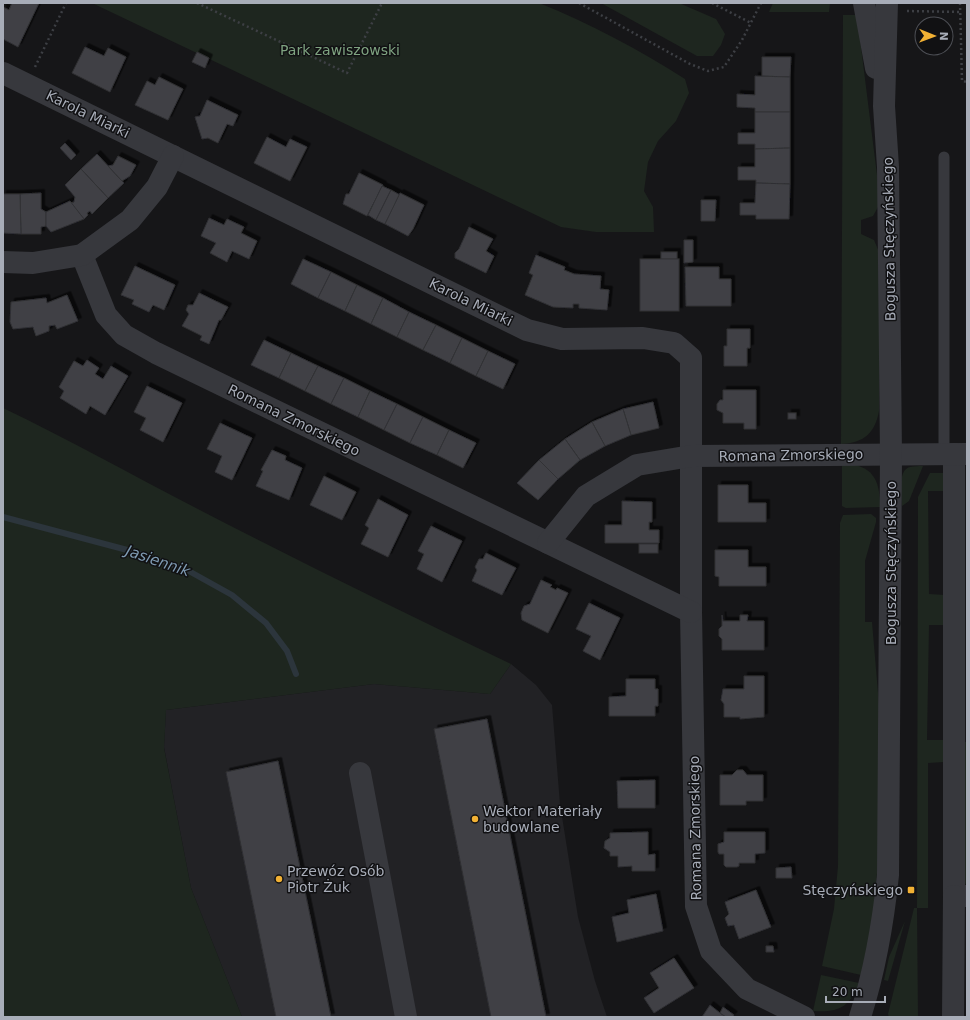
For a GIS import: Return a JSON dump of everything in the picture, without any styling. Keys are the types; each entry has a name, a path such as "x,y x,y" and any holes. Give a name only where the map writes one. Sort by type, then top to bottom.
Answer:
{"street":[{"name":"Bogusza Stęczyńskiego","path":"860,1017 872,981 882,930 888,876 891,454 888,167 884,106 864,3"},
{"name":"Bogusza Stęczyńskiego","path":"884,106 896,7"},
{"name":"Karola Miarki","path":"3,73 527,330 562,339 643,338 674,343 691,358 691,456"},
{"path":"3,262 33,263 82,255 130,220 156,187 173,156"},
{"name":"Romana Zmorskiego","path":"82,255 106,315 124,336 156,353 692,612"},
{"path":"953,1017 960,896 960,598 955,454"},
{"name":"Romana Zmorskiego","path":"548,543 586,496 637,465 691,456 955,454"},
{"name":"Romana Zmorskiego","path":"691,456 696,906 711,950 747,989 804,1017"},
{"path":"360,773 406,1017"}],"lane":[{"path":"944,157 955,454"}],"path":[{"path":"32,73 66,3"},
{"path":"197,3 347,73 382,3"},
{"path":"579,3 690,64 708,71 724,67 751,23 761,3"},
{"path":"712,3 751,23"},
{"path":"960,3 962,81 967,82"},
{"path":"896,7 961,12"}],"shaded area":[{"path":"511,664 536,685 552,705 560,804 578,917 595,981 607,1017 242,1017 191,888 164,747 166,710 374,684 490,694"}],"green space":[{"name":"Park zawiszowski","path":"92,3 539,3 577,19 614,38 685,79 689,93 676,121 658,141 648,162 644,191 653,207 654,232 596,232 561,227"},
{"path":"601,3 679,3 716,19 725,34 721,45 713,56 697,56"},
{"path":"773,3 830,3 829,12 769,12"},
{"path":"843,15 857,15 878,183 878,207 873,216 861,220 861,234 874,240 879,252 879,411 875,425 867,435 856,442 841,444"},
{"path":"3,408 272,547 511,664 490,694 374,684 166,710 164,748 191,888 242,1017 3,1017"},
{"path":"842,463 861,467 872,475 878,488 880,507 846,508 842,506"},
{"path":"923,466 909,501 902,506 901,484 903,473 910,467"},
{"path":"930,473 944,473 944,491 928,491 929,594 945,595 944,625 929,625 927,740 944,740 944,762 928,763 928,908 917,908 918,497"},
{"path":"871,514 876,518 876,522 865,561 865,622 872,622 880,716 878,863 872,925 861,975 822,966 834,909 838,866 840,523 843,515"},
{"path":"958,742 967,742 967,886 961,878"},
{"path":"914,908 917,908 918,1017 889,1017 888,1014"},
{"path":"905,921 888,981 884,980 889,957"},
{"path":"821,975 859,983 852,998 842,1007 829,1011 813,1011"}],"building":[{"path":"12,3 39,3 18,47 3,39 3,7 9,10"},
{"path":"85,47 104,56 108,48 126,57 110,92 72,73"},
{"path":"197,52 209,58 205,68 192,62"},
{"path":"762,57 791,57 790,77 762,76"},
{"path":"755,76 790,77 790,112 755,112 755,108 737,107 737,94 755,95"},
{"path":"159,77 183,89 168,120 135,105 147,81 155,85"},
{"path":"207,100 238,115 233,126 227,124 218,143 208,138 202,139 195,117 200,116"},
{"path":"755,112 790,112 790,148 755,149 755,144 738,144 738,133 755,133"},
{"path":"267,137 286,147 290,139 307,147 290,181 254,163"},
{"path":"65,143 76,155 71,160 60,148"},
{"path":"790,148 790,184 756,183 756,180 738,180 738,167 755,167 755,149"},
{"path":"97,154 124,183 108,198 81,169"},
{"path":"118,156 136,165 130,176 122,181 108,166 113,165"},
{"path":"81,169 108,198 92,214 90,211 87,213 88,215 84,219 70,203 74,202 75,197 65,185"},
{"path":"359,173 383,185 367,216 343,204 346,194 349,194"},
{"path":"756,183 790,184 789,219 756,219 756,215 740,215 740,203 755,203"},
{"path":"382,186 391,190 376,220 368,215"},
{"path":"391,190 400,195 385,224 376,220"},
{"path":"41,193 41,209 46,212 46,226 41,227 41,234 21,234 20,194"},
{"path":"400,193 424,205 413,229 408,236 385,224"},
{"path":"3,194 20,194 21,234 3,233"},
{"path":"701,200 716,200 715,221 701,221"},
{"path":"70,201 84,219 51,232 46,226 46,212"},
{"path":"209,218 224,225 227,219 244,227 241,233 257,241 249,259 232,251 227,262 210,253 216,243 201,236"},
{"path":"469,227 493,239 486,251 494,256 486,273 455,258 455,253 459,249"},
{"path":"684,240 693,240 693,262 684,263"},
{"path":"661,252 677,252 677,259 661,259"},
{"path":"536,255 565,267 564,270 574,274 601,276 600,289 609,290 607,310 579,308 579,304 573,304 573,308 553,307 525,295 533,275 529,273"},
{"path":"303,259 331,272 318,298 291,284"},
{"path":"640,259 679,259 679,311 640,311"},
{"path":"135,266 175,285 164,310 153,305 149,312 132,304 134,300 121,295"},
{"path":"685,267 719,267 719,279 731,279 731,306 686,306"},
{"path":"331,272 357,285 345,311 318,298"},
{"path":"357,285 383,298 371,324 345,311"},
{"path":"199,293 228,307 221,320 219,320 209,344 200,340 202,336 182,326 189,314 186,310 188,305 193,305"},
{"path":"67,295 78,321 57,329 55,325 49,326 49,331 36,336 33,327 13,329 10,322 11,302 46,298 47,303"},
{"path":"383,298 409,312 397,337 371,324"},
{"path":"409,312 436,325 423,350 397,337"},
{"path":"436,325 462,338 450,363 423,350"},
{"path":"727,329 750,329 750,348 747,348 747,366 724,366 724,346 727,346"},
{"path":"462,338 488,351 476,376 450,363"},
{"path":"264,340 291,353 279,378 251,365"},
{"path":"488,351 515,364 503,389 476,376"},
{"path":"291,353 318,366 305,391 279,378"},
{"path":"87,360 99,368 95,374 103,379 111,366 128,376 105,415 90,406 86,414 60,398 64,391 59,387 74,361 83,366"},
{"path":"318,366 344,378 331,404 305,391"},
{"path":"344,378 370,391 358,417 331,404"},
{"path":"147,386 182,403 163,442 140,430 146,418 134,412"},
{"path":"723,390 756,390 756,429 744,429 744,423 723,423 723,413 717,410 717,404 720,400 723,400"},
{"path":"370,391 397,404 384,430 358,417"},
{"path":"653,402 659,428 631,435 623,409"},
{"path":"397,404 423,417 410,443 384,430"},
{"path":"623,409 631,435 605,446 592,422"},
{"path":"788,413 796,413 796,419 788,419"},
{"path":"423,417 449,430 437,455 410,443"},
{"path":"592,422 605,446 580,460 565,439"},
{"path":"220,423 252,438 232,480 215,472 222,456 207,449"},
{"path":"449,430 476,443 463,468 437,455"},
{"path":"565,439 580,460 558,479 539,460"},
{"path":"272,450 286,456 285,460 302,468 289,500 256,486 263,471 261,470"},
{"path":"539,460 558,479 538,500 517,483"},
{"path":"324,476 356,492 342,520 310,505"},
{"path":"718,485 748,485 748,503 766,503 766,522 718,522"},
{"path":"378,499 408,515 388,557 361,544 369,528 365,525"},
{"path":"622,501 652,502 652,522 649,522 649,530 659,530 659,543 605,543 605,525 622,525"},
{"path":"431,526 462,541 442,582 417,569 424,554 418,551"},
{"path":"639,544 658,544 658,553 639,553"},
{"path":"715,550 748,550 748,567 766,567 766,586 719,586 719,577 715,576"},
{"path":"486,553 516,568 502,595 472,581 477,570 475,567 479,559 483,559"},
{"path":"541,580 552,585 550,587 556,590 557,588 568,593 548,633 522,620 521,613 524,606 530,604"},
{"path":"589,603 620,618 600,660 583,651 591,636 576,629"},
{"path":"722,615 723,621 740,621 740,615 748,615 747,621 764,621 764,650 722,650 722,639 719,636 719,629 722,626"},
{"path":"744,676 764,676 764,717 740,719 740,717 724,717 724,704 721,700 723,689 744,689"},
{"path":"626,679 655,679 655,689 658,689 658,706 655,706 655,716 609,716 609,697 626,696"},
{"path":"487,719 546,1017 491,1017 434,729"},
{"path":"278,761 331,1017 276,1017 226,772"},
{"path":"737,770 743,770 747,775 763,775 763,801 746,801 746,805 720,805 720,775 732,775"},
{"path":"655,780 655,808 618,808 617,781"},
{"path":"648,832 648,855 655,854 655,871 632,871 632,866 618,867 618,856 610,856 610,852 604,848 605,841 610,838 610,833"},
{"path":"724,832 765,832 765,853 755,854 755,863 739,863 739,866 737,867 726,867 724,865 724,854 719,854 718,852 718,844 724,842"},
{"path":"791,867 792,878 776,878 776,868"},
{"path":"756,890 771,927 739,939 734,925 728,926 725,918 729,914 725,902"},
{"path":"656,894 663,931 617,942 612,917 629,913 627,900"},
{"path":"766,946 773,946 774,952 766,952"},
{"path":"674,958 694,988 654,1013 644,998 659,988 650,973"},
{"path":"710,1005 720,1013 726,1017 702,1017"},
{"path":"723,1007 734,1015 732,1017 726,1017 720,1013"}],"waterway":[{"name":"Jasiennik","path":"3,517 131,551 187,570 232,595 266,623 287,651 296,674"}],"place":[{"name":"Wektor Materiały budowlane","path":"475,819"},
{"name":"Przewóz Osób Piotr Żuk","path":"279,879"},
{"name":"Stęczyńskiego","path":"911,890"}]}
